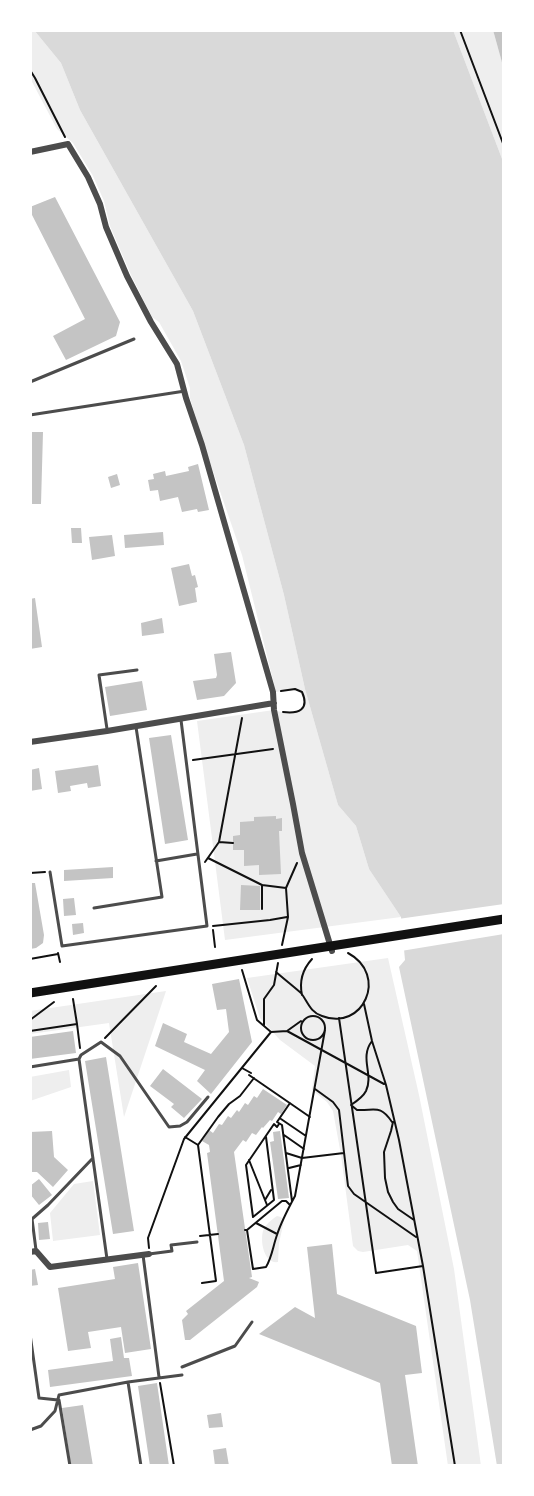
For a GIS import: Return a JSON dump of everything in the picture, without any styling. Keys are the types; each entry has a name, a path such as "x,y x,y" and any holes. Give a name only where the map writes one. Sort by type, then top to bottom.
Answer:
{"main road":[{"path":"30,993 504,919"}],"street":[{"path":"30,152 68,144 88,177 100,204 106,228 127,276 151,322 177,363 273,692 274,710 302,853 332,951"},
{"path":"30,742 274,703"},
{"path":"33,1251 50,1267 146,1255"}],"lane":[{"path":"30,382 134,339"},
{"path":"30,415 185,391"},
{"path":"107,731 99,675 137,670"},
{"path":"50,872 62,946 207,926 181,718"},
{"path":"94,908 162,897 136,725"},
{"path":"156,861 197,854"},
{"path":"30,1067 80,1057 101,1042 120,1056 169,1127 180,1126 187,1122 208,1097"},
{"path":"80,1057 107,1259"},
{"path":"33,1251 31,1217 48,1205 93,1158"},
{"path":"159,1377 146,1255 172,1251 171,1245 197,1242"},
{"path":"182,1367 235,1346 252,1322"},
{"path":"30,1334 39,1398 58,1397 128,1382 182,1375"},
{"path":"128,1382 141,1466"},
{"path":"30,1430 42,1426 56,1411 58,1397"},
{"path":"58,1397 70,1466"}],"path":[{"path":"460,30 504,146"},
{"path":"30,70 68,144"},
{"path":"281,691 297,689 305,698 301,710 286,713"},
{"path":"199,868 219,842 243,708"},
{"path":"187,761 282,748"},
{"path":"219,842 233,843"},
{"path":"281,950 288,917 286,888 302,853"},
{"path":"208,858 262,885 286,888"},
{"path":"30,873 50,872"},
{"path":"262,885 262,909"},
{"path":"207,926 288,917"},
{"path":"214,930 215,947"},
{"path":"302,995 301,980 306,966 318,955 332,951 347,953 360,961 368,974 369,989 364,1004 372,1041 386,1085 418,1238 454,1466"},
{"path":"30,958 58,954 60,962"},
{"path":"264,1025 264,999 274,985 279,961"},
{"path":"242,970 256,1020 271,1032"},
{"path":"276,972 302,995 310,1008 323,1021 325,1030 295,1196 292,1201 290,1206 282,1221 266,1267 253,1269 246,1230 282,1201 286,1201 290,1206"},
{"path":"101,1042 156,986"},
{"path":"73,999 80,1057"},
{"path":"30,1020 54,1002"},
{"path":"287,1031 305,1018 318,1015 339,1018 352,1014 364,1004"},
{"path":"305,1018 300,1028 302,1034 308,1039 318,1039 325,1030"},
{"path":"339,1018 376,1273 423,1266"},
{"path":"30,1031 77,1024"},
{"path":"146,1255 148,1238 185,1137 271,1032 287,1031 386,1085"},
{"path":"351,1104 361,1098 366,1091 367,1051 372,1041"},
{"path":"242,1068 309,1117"},
{"path":"202,1283 216,1281 198,1145 218,1117 229,1104 240,1096 254,1078"},
{"path":"315,1089 333,1102 339,1110 348,1186 366,1203 418,1238"},
{"path":"290,1103 277,1122 282,1125 292,1201"},
{"path":"351,1104 357,1110 379,1110 394,1121"},
{"path":"280,1118 306,1136"},
{"path":"394,1121 384,1152 385,1178 393,1202 398,1209 414,1220"},
{"path":"274,1200 253,1217 246,1165 273,1124 277,1127 279,1124"},
{"path":"283,1135 303,1149"},
{"path":"265,1136 274,1200 278,1204"},
{"path":"185,1137 198,1145"},
{"path":"286,1153 302,1158 344,1153"},
{"path":"249,1160 267,1205"},
{"path":"288,1168 301,1165"},
{"path":"265,1200 272,1188"},
{"path":"256,1223 277,1234"},
{"path":"159,1377 174,1466"}],"shaded area":[{"path":"30,30 34,30 61,63 80,110 193,311 244,445 284,595 305,689 338,805 356,826 369,869 401,917 225,940 197,721 274,710 294,712 304,705 302,693 294,689 276,692 242,555 204,445 181,361 159,322 152,317 131,275 110,226 104,201 93,176 73,143 57,129 30,78"},
{"path":"34,30 453,30 504,164 504,1466 497,1466 470,1300 399,967 405,960 401,917 369,869 356,826 338,805 305,689 284,595 244,445 193,311 80,110 61,63"},
{"path":"453,30 493,30 504,69 504,164"},
{"path":"388,958 419,1095 454,1269 481,1466 448,1466 417,1251 408,1245 363,1252 353,1246 333,1111 327,1102 312,1090 315,1066 280,1040 260,1018 247,978"},
{"path":"166,991 124,1117 109,1023 30,1034 30,1011"},
{"path":"69,1070 71,1087 30,1101 30,1077"},
{"path":"93,1181 100,1235 53,1241 50,1213 74,1184"},
{"path":"277,1216 284,1221 278,1262 273,1262 266,1256 262,1241 265,1227"}],"pier":[{"path":"504,904 504,934 401,951 398,919"}],"building":[{"path":"493,30 503,30 504,66 503,66"},
{"path":"55,197 120,322 116,336 66,360 53,336 85,319 30,211 30,207"},
{"path":"30,432 43,432 41,504 30,504"},
{"path":"198,464 209,510 198,512 197,509 182,512 178,497 160,501 158,490 150,491 148,480 154,479 153,474 165,471 166,476 189,471 188,467"},
{"path":"117,474 120,485 111,488 108,477"},
{"path":"71,528 81,528 82,543 72,543"},
{"path":"163,532 164,545 125,548 124,535"},
{"path":"112,535 115,556 92,560 89,537"},
{"path":"189,564 198,587 195,588 197,602 179,606 171,568"},
{"path":"35,598 42,647 30,649 30,599"},
{"path":"162,618 164,633 142,636 141,623"},
{"path":"231,652 236,683 224,696 197,700 193,681 216,678 214,654"},
{"path":"142,681 147,710 110,716 105,687"},
{"path":"171,735 188,840 165,844 149,738"},
{"path":"98,765 101,786 88,788 87,783 70,786 71,791 58,793 55,771"},
{"path":"39,768 42,789 30,791 30,770"},
{"path":"276,816 276,819 282,818 282,831 279,831 281,874 259,875 259,865 244,866 244,850 233,850 233,836 240,835 240,822 254,821 254,817"},
{"path":"113,867 113,878 64,881 64,870"},
{"path":"30,883 35,883 44,935 43,943 30,949"},
{"path":"241,885 260,886 260,910 240,910"},
{"path":"74,898 76,915 64,916 63,899"},
{"path":"83,923 84,933 73,935 72,924"},
{"path":"239,979 252,1042 211,1094 197,1081 205,1070 155,1046 163,1023 187,1034 184,1042 211,1054 229,1032 226,1009 217,1010 212,984"},
{"path":"73,1031 76,1053 30,1059 30,1037"},
{"path":"106,1057 134,1231 113,1234 85,1061"},
{"path":"163,1069 202,1099 184,1118 171,1107 174,1104 150,1086"},
{"path":"263,1089 287,1105 281,1114 278,1112 272,1121 270,1120 262,1127 256,1135 252,1133 246,1142 243,1140 234,1152 252,1277 249,1278 259,1282 257,1287 190,1340 185,1340 182,1320 188,1314 186,1311 224,1281 207,1153 210,1152 209,1145 202,1141 209,1130 213,1133 228,1116 231,1118 237,1110 239,1112 254,1096 257,1098"},
{"path":"52,1131 54,1157 68,1170 53,1187 37,1172 30,1172 30,1132"},
{"path":"280,1131 289,1198 278,1199 270,1142 274,1141 273,1132"},
{"path":"39,1179 52,1195 39,1205 30,1194 30,1186"},
{"path":"48,1222 50,1239 39,1240 38,1223"},
{"path":"332,1244 337,1294 416,1326 422,1373 405,1375 418,1466 392,1466 380,1383 259,1334 295,1307 315,1318 307,1247"},
{"path":"138,1263 151,1349 125,1353 121,1327 88,1332 91,1348 68,1351 58,1288 115,1279 113,1267"},
{"path":"35,1269 38,1285 30,1286 30,1270"},
{"path":"121,1337 124,1358 129,1358 132,1376 50,1387 48,1370 113,1361 110,1339"},
{"path":"157,1383 169,1466 150,1466 138,1386"},
{"path":"83,1405 93,1466 71,1466 62,1408"},
{"path":"221,1413 223,1427 209,1428 207,1415"},
{"path":"226,1448 229,1466 215,1466 213,1450"}]}
